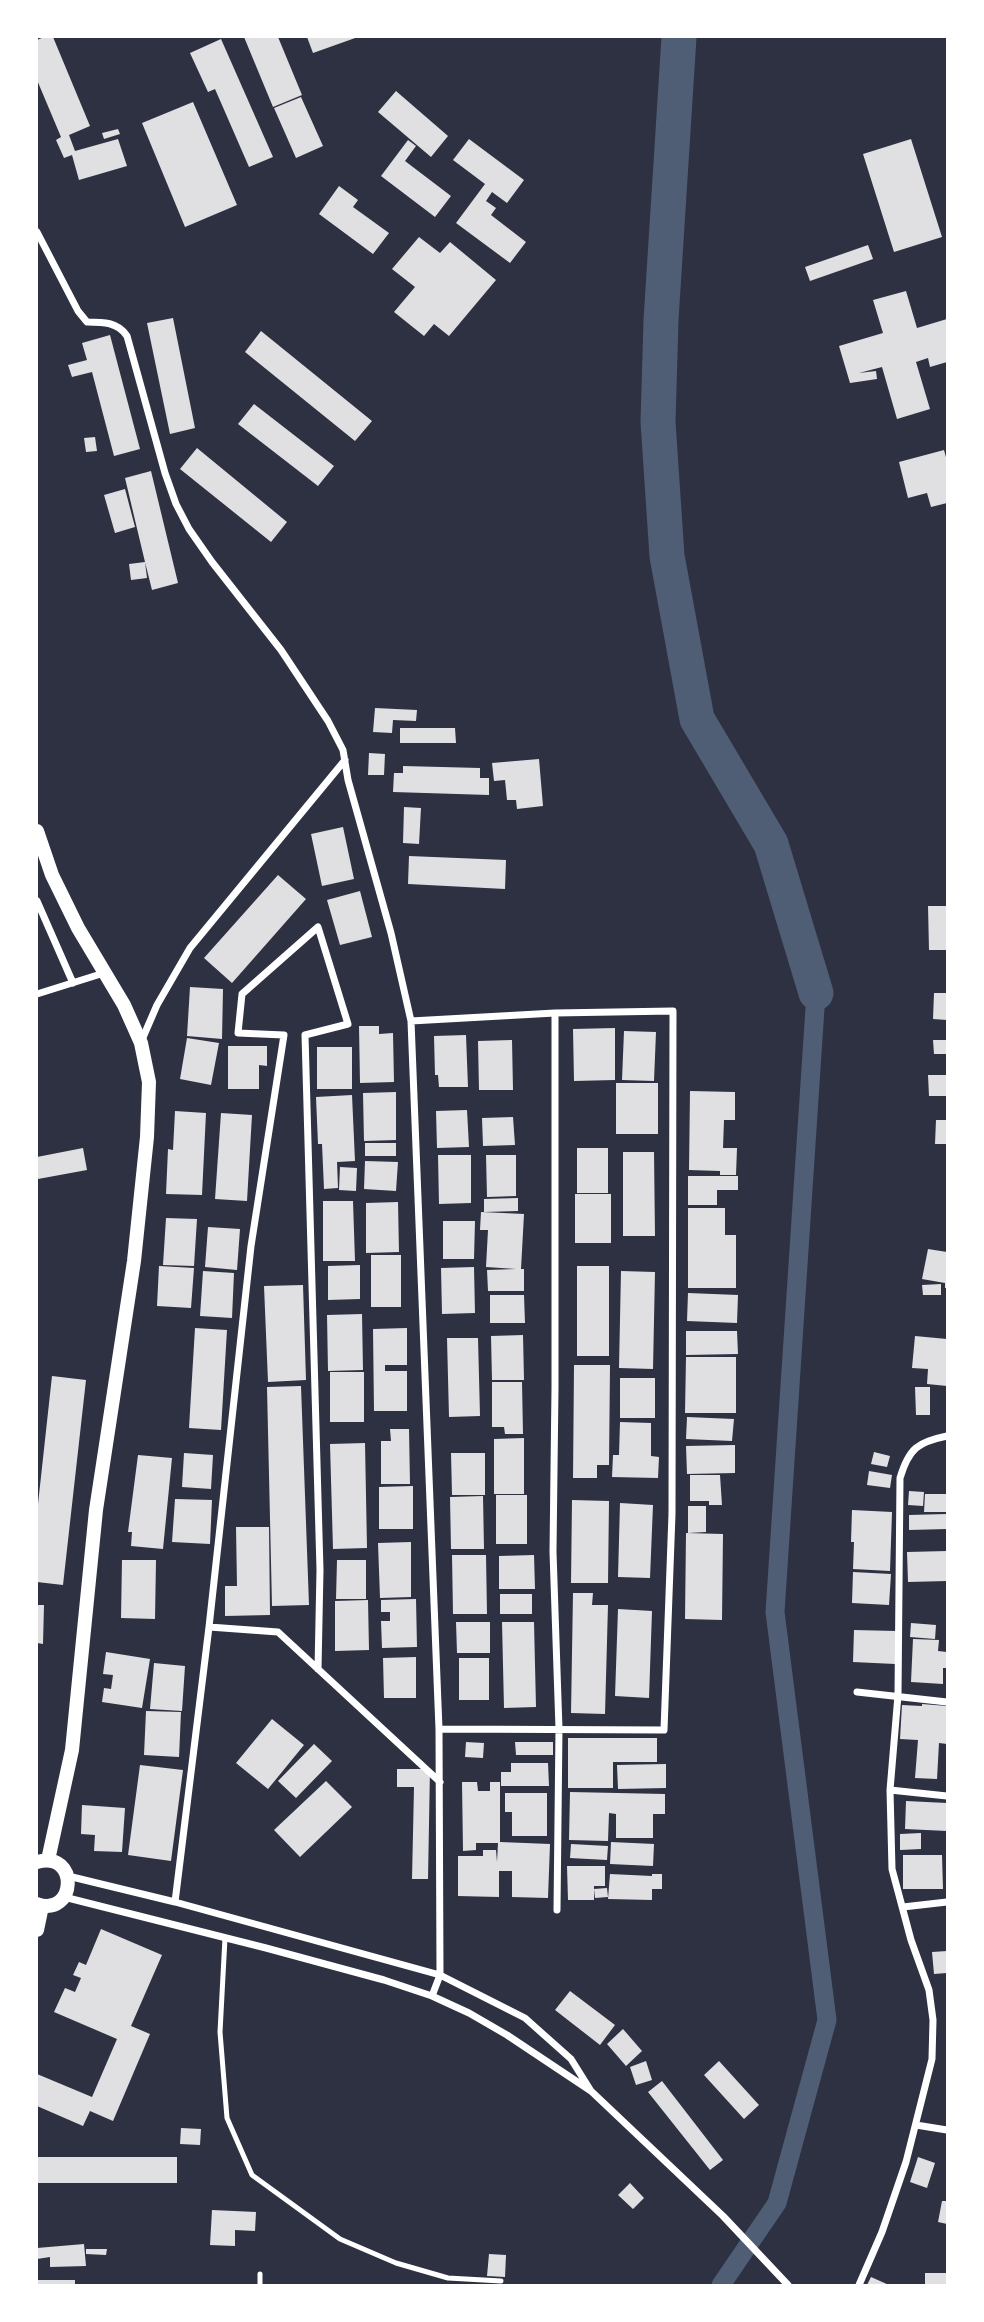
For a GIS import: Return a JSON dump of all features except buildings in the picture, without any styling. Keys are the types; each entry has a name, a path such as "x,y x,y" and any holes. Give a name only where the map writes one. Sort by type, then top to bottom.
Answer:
{"main road":[{"path":"37,831 52,875 78,928 124,1005 141,1043 149,1082 147,1137 134,1261 96,1510 72,1750 42,1861 57,1863 68,1876 69,1884 64,1898 58,1903 39,1905 37,1930"}],"street":[{"path":"37,232 83,317 88,322 113,324 123,329 165,473 180,512 212,562 281,650 328,721 343,750 411,1021 439,1729 440,1975 432,1996"},
{"path":"141,1043 157,1005 190,947 345,760"},
{"path":"37,901 73,983"},
{"path":"175,1902 209,1627 251,1246 284,1035 238,1033 242,994 318,927 348,1024 305,1035 320,1570 318,1670"},
{"path":"37,995 105,973"},
{"path":"411,1021 555,1013 673,1012 672,1514 664,1730 439,1729"},
{"path":"555,1013 553,1552 559,1729 557,1910"},
{"path":"859,2285 882,2232 906,2162 932,2059 933,2020 929,1990 911,1940 892,1869 890,1790 898,1695 900,1478 905,1461 915,1448 928,1440 947,1436"},
{"path":"209,1627 278,1632 440,1783"},
{"path":"857,1692 947,1702"},
{"path":"890,1790 947,1796"},
{"path":"68,1876 175,1902 440,1975 525,2018 571,2059 591,2091"},
{"path":"64,1898 384,1980 432,1996 469,2013 508,2035 591,2091 723,2216 788,2285"},
{"path":"903,1907 947,1902"},
{"path":"916,2124 947,2130"}],"lane":[{"path":"225,1938 220,2032 227,2118 253,2175 340,2239 384,2258 448,2278 501,2281"},
{"path":"260,2274 260,2285"}],"waterway":[{"path":"679,37 661,320 658,422 667,556 697,719 771,844 816,993"},
{"path":"721,2285 777,2203 827,2020 775,1612 816,993"}]}
